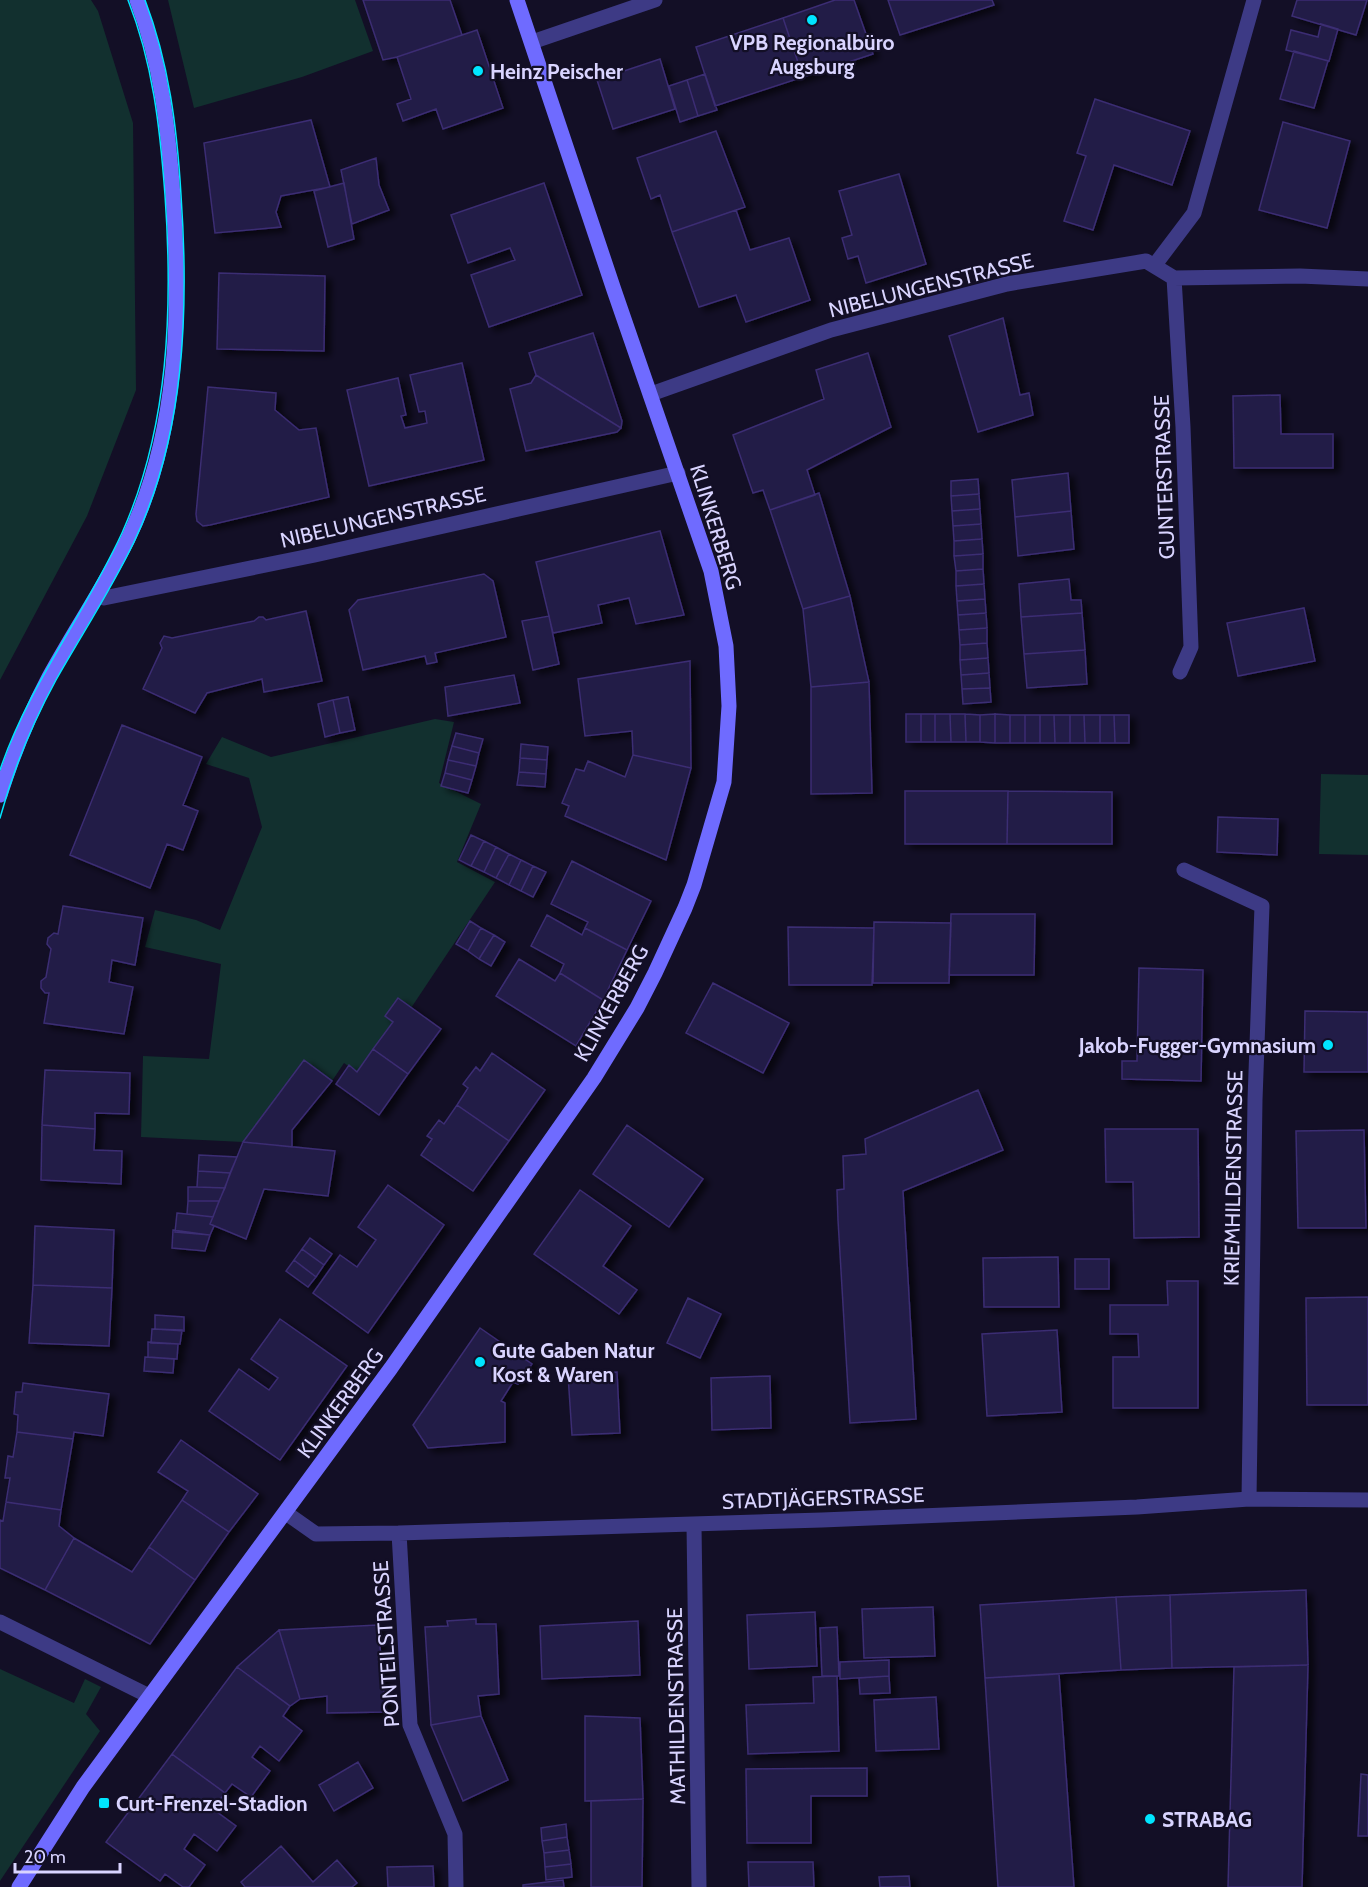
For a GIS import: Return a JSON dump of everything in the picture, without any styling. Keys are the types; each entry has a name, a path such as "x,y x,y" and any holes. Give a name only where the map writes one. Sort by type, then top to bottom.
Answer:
{"main road":[{"path":"0,795 12,760 49,677 98,595 128,538 156,459 167,409 176,334 174,212 165,107 154,50 138,0"},
{"name":"KLINKERBERG","path":"19,1887 83,1787 391,1368 594,1078 651,982 694,885 724,782 729,706 726,646 711,571 614,290 518,0"}],"street":[{"path":"532,42 655,0"},
{"path":"1154,266 1194,213 1254,0"},
{"name":"NIBELUNGENSTRASSE","path":"651,394 831,330 1007,284 1146,261 1174,278"},
{"path":"1174,278 1300,276 1368,279"},
{"name":"GUNTERSTRASSE","path":"1174,278 1183,427 1191,647 1180,672"},
{"name":"NIBELUNGENSTRASSE","path":"98,595 104,598 315,555 678,474"},
{"name":"KRIEMHILDENSTRASSE","path":"1184,870 1262,906 1255,1112 1249,1499"},
{"name":"STADTJÄGERSTRASSE","path":"286,1513 316,1534 694,1525 1137,1507 1249,1499 1368,1500"},
{"name":"MATHILDENSTRASSE","path":"694,1525 699,1887"},
{"name":"PONTEILSTRASSE","path":"399,1533 410,1725 454,1834 456,1887"},
{"path":"0,1622 149,1696"}],"green space":[{"path":"0,0 91,0 98,11 133,123 136,390 87,516 0,680"},
{"path":"168,0 355,0 373,51 302,77 194,108"},
{"path":"435,719 454,722 439,783 481,804 457,862 495,882 411,1008 393,1022 357,1072 344,1063 332,1081 305,1061 243,1142 141,1137 143,1056 209,1059 221,964 145,947 155,910 196,920 220,930 262,827 249,778 206,764 222,737 271,757"},
{"path":"1321,774 1368,775 1368,855 1319,854"},
{"path":"0,1669 74,1703 85,1679 101,1687 86,1714 100,1731 0,1881"}],"building":[{"path":"363,0 450,0 462,35 383,60"},
{"path":"835,0 854,0 873,54 803,77 783,18"},
{"path":"888,0 992,0 994,5 900,35"},
{"path":"1297,0 1367,0 1356,35 1292,16"},
{"path":"783,18 803,77 715,106 696,47"},
{"path":"1321,24 1338,29 1329,61 1286,50 1291,30 1318,37"},
{"path":"477,30 503,108 443,129 436,109 403,121 397,104 411,99 397,57"},
{"path":"1294,51 1328,61 1314,108 1280,99"},
{"path":"660,59 675,109 613,129 597,80"},
{"path":"705,74 717,110 698,116 687,80"},
{"path":"687,80 698,116 680,122 669,86"},
{"path":"1095,99 1190,131 1172,185 1114,165 1093,230 1064,221 1086,156 1077,153"},
{"path":"311,120 330,187 281,196 276,212 281,227 215,233 204,143"},
{"path":"1283,122 1350,141 1327,228 1259,210"},
{"path":"716,131 745,207 672,232 660,195 651,199 637,158"},
{"path":"376,158 379,185 389,210 352,224 341,170"},
{"path":"899,174 926,264 866,283 858,256 848,259 842,238 852,235 839,191"},
{"path":"344,183 354,239 328,247 314,191"},
{"path":"544,183 582,295 489,327 471,275 515,260 510,248 468,263 451,215"},
{"path":"736,210 750,250 789,238 810,300 746,322 736,295 699,307 672,232"},
{"path":"219,273 325,276 324,351 217,349"},
{"path":"1003,318 1020,395 1029,393 1033,415 978,432 949,336"},
{"path":"593,333 622,421 621,428 536,375 529,353"},
{"path":"868,353 891,427 807,470 815,495 770,510 763,490 753,493 733,435 824,399 816,370"},
{"path":"462,363 484,460 369,486 347,390 398,378 406,415 401,416 405,428 427,423 425,411 419,412 410,375"},
{"path":"536,375 621,428 617,432 526,451 510,389 531,383"},
{"path":"208,387 276,393 275,410 299,430 316,428 329,497 210,525 203,526 197,521"},
{"path":"1280,395 1281,434 1333,434 1333,468 1234,468 1233,396"},
{"path":"1068,473 1071,511 1015,517 1012,480"},
{"path":"978,479 979,494 951,496 951,481"},
{"path":"819,493 850,596 803,609 770,510"},
{"path":"979,494 980,509 952,511 951,496"},
{"path":"980,509 981,524 953,526 952,511"},
{"path":"1071,511 1074,549 1018,556 1015,517"},
{"path":"981,524 982,539 954,541 953,526"},
{"path":"660,531 684,615 636,624 629,598 598,605 602,623 553,633 536,562"},
{"path":"982,539 983,554 954,556 954,541"},
{"path":"983,554 983,569 956,571 954,556"},
{"path":"983,569 984,584 956,586 956,571"},
{"path":"484,574 493,581 506,637 435,653 437,662 427,664 425,656 363,670 349,610 358,600"},
{"path":"1069,579 1071,600 1081,600 1082,613 1021,617 1019,584"},
{"path":"984,584 985,599 957,601 956,586"},
{"path":"850,596 869,682 811,687 803,609"},
{"path":"985,599 986,613 958,615 957,601"},
{"path":"1304,608 1315,661 1238,676 1227,623"},
{"path":"306,611 322,681 264,692 262,679 207,693 195,713 143,689 162,648 160,643 164,636 172,638 254,621 259,617 266,620"},
{"path":"986,613 987,628 959,630 958,615"},
{"path":"1082,613 1085,650 1024,654 1021,617"},
{"path":"549,616 559,664 533,670 522,621"},
{"path":"987,628 987,643 960,645 959,630"},
{"path":"987,643 988,658 960,660 960,645"},
{"path":"1085,650 1087,684 1027,688 1024,654"},
{"path":"988,658 989,673 961,675 960,660"},
{"path":"690,661 691,768 633,755 632,731 585,736 578,679"},
{"path":"989,673 990,688 962,689 961,675"},
{"path":"514,675 520,703 448,716 445,687"},
{"path":"869,682 872,793 811,794 811,687"},
{"path":"990,688 991,702 963,704 962,689"},
{"path":"348,697 355,730 340,733 333,700"},
{"path":"333,700 340,733 325,737 318,704"},
{"path":"906,714 921,714 921,742 906,742"},
{"path":"921,714 935,714 935,742 921,742"},
{"path":"935,714 950,714 951,742 935,742"},
{"path":"950,714 965,714 966,742 951,742"},
{"path":"965,714 980,715 980,742 966,742"},
{"path":"995,714 1010,715 1010,743 995,743"},
{"path":"995,714 995,743 980,742 980,715"},
{"path":"1010,715 1025,715 1025,743 1010,743"},
{"path":"1025,715 1040,715 1040,743 1025,743"},
{"path":"1040,715 1054,715 1055,743 1040,743"},
{"path":"1054,715 1070,715 1070,743 1055,743"},
{"path":"1070,715 1084,715 1085,743 1070,743"},
{"path":"1084,715 1100,715 1100,743 1085,743"},
{"path":"1100,715 1114,715 1115,743 1100,743"},
{"path":"1114,715 1129,715 1129,743 1115,743"},
{"path":"122,725 202,757 183,805 198,811 183,850 167,844 150,888 70,855"},
{"path":"456,733 483,739 479,753 452,746"},
{"path":"521,744 548,747 547,760 520,758"},
{"path":"452,746 479,753 476,766 448,760"},
{"path":"633,755 691,768 666,860 565,816 569,806 562,803 576,769 584,771 588,761 625,777"},
{"path":"520,758 547,760 546,774 519,772"},
{"path":"448,760 476,766 472,780 445,773"},
{"path":"519,772 546,774 545,787 517,785"},
{"path":"445,773 472,780 468,793 441,786"},
{"path":"905,791 1008,791 1007,844 905,844"},
{"path":"1008,791 1112,792 1112,844 1007,844"},
{"path":"1218,817 1278,819 1277,855 1217,852"},
{"path":"471,835 484,841 471,866 459,860"},
{"path":"484,841 496,847 484,872 471,866"},
{"path":"496,847 509,854 496,878 484,872"},
{"path":"509,854 521,860 509,885 496,878"},
{"path":"521,860 533,866 521,891 509,885"},
{"path":"572,861 651,901 627,950 585,928 588,922 551,904"},
{"path":"533,866 546,872 533,897 521,891"},
{"path":"63,906 143,918 135,965 112,960 109,982 133,987 124,1034 44,1023 49,993 45,993 41,988 41,981 46,977 51,949 47,944 48,938 54,933 58,934"},
{"path":"951,914 1035,914 1034,975 949,975"},
{"path":"547,915 582,935 585,928 627,950 603,1000 560,973 564,964 531,946"},
{"path":"470,921 481,928 468,951 456,944"},
{"path":"874,922 951,923 949,983 873,983"},
{"path":"788,927 874,928 872,985 789,985"},
{"path":"481,928 494,935 479,959 468,951"},
{"path":"494,935 505,942 491,966 479,959"},
{"path":"519,959 555,981 560,973 603,1000 576,1046 496,996"},
{"path":"1139,968 1203,970 1201,1081 1122,1079 1122,1061 1137,1061"},
{"path":"713,983 789,1023 763,1073 686,1033"},
{"path":"398,998 441,1029 408,1074 373,1049 393,1022 385,1016"},
{"path":"1305,1011 1368,1012 1368,1072 1304,1072"},
{"path":"373,1049 408,1074 379,1115 336,1084 349,1065 357,1072"},
{"path":"492,1053 545,1090 509,1141 457,1105 468,1088 463,1084 476,1067 480,1071"},
{"path":"304,1060 332,1081 292,1130 292,1147 243,1142"},
{"path":"45,1070 130,1073 129,1114 95,1113 95,1129 42,1125"},
{"path":"978,1090 1003,1150 903,1191 916,1419 850,1423 837,1190 844,1189 843,1156 866,1154 865,1139"},
{"path":"457,1105 509,1141 473,1191 421,1155 432,1139 427,1136 439,1120 444,1124"},
{"path":"42,1125 95,1129 94,1150 122,1151 121,1184 41,1180"},
{"path":"627,1125 703,1179 669,1227 593,1174"},
{"path":"1105,1129 1198,1129 1199,1237 1134,1238 1133,1182 1106,1182"},
{"path":"1364,1130 1366,1228 1298,1228 1296,1131"},
{"path":"243,1142 335,1151 328,1196 264,1189 246,1239 210,1224"},
{"path":"199,1155 237,1157 230,1173 198,1171"},
{"path":"198,1171 230,1173 225,1188 197,1187"},
{"path":"388,1185 444,1225 368,1333 313,1293 340,1255 357,1267 376,1240 358,1227"},
{"path":"188,1187 225,1188 219,1201 188,1201"},
{"path":"580,1190 631,1226 603,1266 637,1290 619,1314 534,1254"},
{"path":"188,1201 219,1201 213,1217 187,1214"},
{"path":"177,1213 213,1217 210,1224 214,1226 210,1235 175,1232"},
{"path":"35,1226 114,1230 112,1288 33,1285"},
{"path":"173,1230 210,1235 205,1251 172,1248"},
{"path":"310,1238 332,1254 324,1265 302,1249"},
{"path":"302,1249 324,1265 316,1277 294,1260"},
{"path":"1058,1257 1059,1307 984,1307 983,1258"},
{"path":"1075,1259 1109,1259 1109,1289 1075,1289"},
{"path":"294,1260 316,1277 308,1287 286,1271"},
{"path":"1167,1281 1198,1281 1198,1408 1113,1408 1113,1357 1139,1357 1138,1334 1110,1334 1110,1305 1168,1305"},
{"path":"33,1285 112,1288 109,1346 29,1343"},
{"path":"1368,1297 1368,1405 1307,1405 1306,1298"},
{"path":"688,1298 721,1314 700,1358 667,1343"},
{"path":"155,1315 184,1317 184,1331 155,1329"},
{"path":"280,1319 347,1366 280,1460 209,1411 239,1369 269,1390 278,1378 251,1359"},
{"path":"480,1328 532,1364 518,1384 513,1382 501,1401 505,1403 505,1442 428,1448 413,1425"},
{"path":"152,1329 182,1330 180,1344 151,1343"},
{"path":"1057,1330 1062,1412 987,1416 982,1334"},
{"path":"148,1342 178,1344 177,1359 148,1357"},
{"path":"145,1357 174,1359 173,1373 144,1371"},
{"path":"617,1372 620,1433 572,1435 568,1375"},
{"path":"770,1376 771,1428 712,1430 711,1378"},
{"path":"23,1383 109,1394 103,1436 74,1432 73,1439 17,1432 18,1415 14,1414 16,1392 22,1392"},
{"path":"17,1432 73,1439 61,1510 6,1502 10,1478 5,1478 8,1456 13,1457"},
{"path":"181,1440 258,1494 229,1532 182,1500 188,1491 158,1472"},
{"path":"182,1500 229,1532 195,1580 149,1547"},
{"path":"6,1502 61,1510 59,1526 74,1538 45,1590 0,1568 0,1520 3,1521"},
{"path":"74,1538 132,1572 149,1547 195,1580 150,1644 45,1590"},
{"path":"1306,1590 1308,1665 1172,1668 1170,1595"},
{"path":"1170,1595 1172,1668 1121,1670 1116,1597"},
{"path":"1116,1597 1121,1670 985,1678 980,1605"},
{"path":"933,1607 935,1656 864,1658 862,1609"},
{"path":"815,1612 817,1666 749,1669 747,1615"},
{"path":"476,1619 476,1624 496,1624 499,1694 478,1696 481,1716 431,1725 425,1627 448,1626 447,1621"},
{"path":"638,1621 640,1675 542,1679 540,1626"},
{"path":"378,1625 386,1712 327,1713 327,1696 300,1699 279,1630"},
{"path":"837,1627 839,1676 822,1676 820,1628"},
{"path":"279,1630 300,1699 290,1706 237,1667"},
{"path":"889,1660 889,1676 840,1679 840,1662"},
{"path":"1308,1665 1302,1887 1228,1887 1234,1667"},
{"path":"237,1667 290,1706 283,1716 302,1731 279,1761 260,1746 252,1757 270,1771 251,1797 232,1784 225,1793 172,1754"},
{"path":"1059,1674 1074,1887 998,1887 985,1678"},
{"path":"837,1676 839,1751 748,1754 746,1705 814,1703 813,1677"},
{"path":"889,1676 890,1693 860,1694 859,1678"},
{"path":"936,1697 939,1749 876,1751 874,1700"},
{"path":"481,1716 508,1780 463,1801 431,1725"},
{"path":"585,1716 640,1718 643,1799 585,1801"},
{"path":"172,1754 225,1793 213,1809 236,1826 217,1851 194,1834 184,1849 205,1865 189,1887 183,1887 165,1874 160,1881 106,1842"},
{"path":"358,1762 373,1788 334,1811 319,1785"},
{"path":"867,1768 867,1796 811,1796 811,1843 747,1843 746,1769"},
{"path":"1361,1774 1368,1775 1368,1836 1358,1836"},
{"path":"643,1799 642,1887 591,1887 591,1801"},
{"path":"566,1824 567,1837 542,1841 541,1828"},
{"path":"567,1837 569,1850 544,1853 542,1841"},
{"path":"281,1846 313,1882 337,1860 357,1883 352,1887 245,1887 241,1882"},
{"path":"569,1850 571,1864 545,1867 544,1853"},
{"path":"748,1862 813,1862 814,1887 749,1887"},
{"path":"571,1864 572,1877 546,1880 545,1867"},
{"path":"433,1866 434,1887 388,1887 387,1867"},
{"path":"909,1876 910,1887 880,1887 879,1877"},
{"path":"563,1880 564,1887 523,1887 523,1885"}],"tram line":[{"path":"0,770 26,708 122,533 138,493 150,452 158,410 167,324 165,195 154,96 144,48 128,0"},
{"path":"0,818 17,765 39,713 134,542 151,501 164,459 173,416 180,372 183,328 181,195 177,145 166,72 145,0"}],"place":[{"name":"VPB Regionalbüro Augsburg","path":"812,20"},
{"name":"Heinz Peischer","path":"478,71"},
{"name":"Jakob-Fugger-Gymnasium","path":"1328,1045"},
{"name":"Gute Gaben Natur Kost & Waren","path":"480,1362"},
{"name":"Curt-Frenzel-Stadion","path":"104,1803"},
{"name":"STRABAG","path":"1150,1819"}]}
